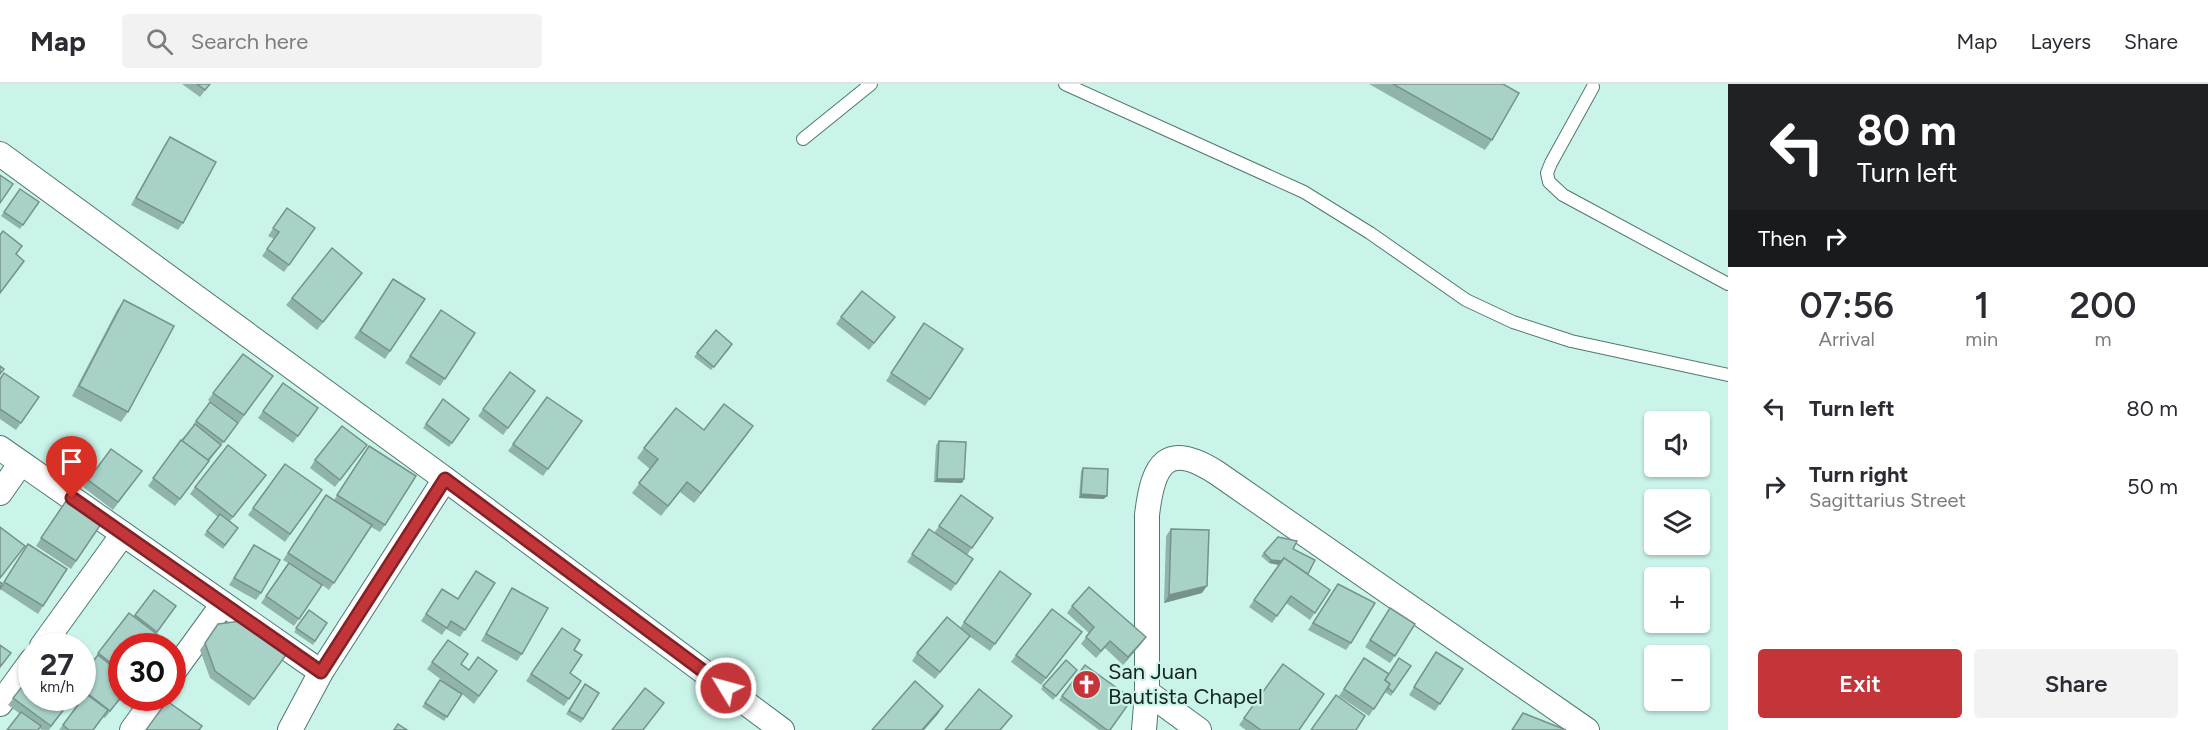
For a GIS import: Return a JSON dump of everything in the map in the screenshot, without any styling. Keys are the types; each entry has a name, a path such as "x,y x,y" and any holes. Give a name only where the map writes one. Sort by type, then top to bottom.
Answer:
{"street":[{"path":"0,154 445,479 782,730"},
{"path":"0,448 321,672"},
{"path":"1144,730 1147,692 1147,515 1150,488 1158,470 1172,459 1185,457 1199,461 1217,472 1587,730"},
{"path":"0,493 21,463"},
{"path":"290,730 321,672 445,479"},
{"path":"51,633 123,534"},
{"path":"186,655 223,604"},
{"path":"0,704 18,679"},
{"path":"1147,692 1199,730"},
{"path":"132,730 146,711"}],"lane":[{"path":"804,139 872,84"},
{"path":"1065,84 1304,192 1370,233 1466,300 1513,322 1571,341 1728,375"},
{"path":"1593,87 1551,163 1547,173 1548,182 1563,195 1728,284"}],"building":[{"path":"197,84 210,84 205,90"},
{"path":"1393,84 1503,84 1519,93 1492,140"},
{"path":"170,137 216,162 183,223 136,198"},
{"path":"0,175 13,184 0,203"},
{"path":"20,189 39,202 23,225 4,212"},
{"path":"287,208 315,228 289,265 267,249 279,232 273,228"},
{"path":"3,231 22,246 16,254 24,261 0,293 0,235"},
{"path":"332,248 362,273 323,322 292,298"},
{"path":"393,279 425,299 390,351 360,331"},
{"path":"862,291 895,317 874,343 841,317"},
{"path":"124,300 174,326 128,412 79,386"},
{"path":"441,310 475,333 445,379 410,356"},
{"path":"924,323 963,349 930,399 891,373"},
{"path":"716,330 732,344 714,367 697,353"},
{"path":"243,354 273,376 244,415 213,393"},
{"path":"510,372 535,391 508,428 483,409"},
{"path":"4,373 39,397 21,423 0,409 0,379"},
{"path":"283,383 318,408 298,436 263,411"},
{"path":"547,397 582,421 548,469 513,444"},
{"path":"443,399 469,419 452,443 426,424"},
{"path":"210,402 238,423 224,442 196,421"},
{"path":"724,404 753,426 701,493 687,482 668,506 639,483 658,459 644,448 676,408 704,430"},
{"path":"195,424 221,445 208,460 182,441"},
{"path":"342,426 367,445 340,480 315,460"},
{"path":"181,440 209,461 180,499 153,478"},
{"path":"939,441 966,442 964,479 937,479"},
{"path":"228,445 266,475 233,517 195,487"},
{"path":"369,446 416,476 385,525 337,495"},
{"path":"111,449 142,471 118,502 88,480"},
{"path":"285,464 322,490 290,534 253,508"},
{"path":"1083,468 1108,469 1107,496 1081,494"},
{"path":"326,495 372,525 334,583 288,553"},
{"path":"961,495 993,518 972,548 939,526"},
{"path":"66,501 101,524 76,561 41,538"},
{"path":"220,514 238,528 225,545 207,531"},
{"path":"0,527 25,546 0,578"},
{"path":"929,529 973,559 956,584 912,554"},
{"path":"1171,529 1209,530 1207,586 1169,595"},
{"path":"1278,537 1297,541 1293,549 1315,560 1308,574 1284,558 1282,561 1271,560 1264,553"},
{"path":"28,544 67,569 43,606 4,582"},
{"path":"254,545 280,560 261,593 234,578"},
{"path":"1284,558 1330,590 1315,613 1291,596 1277,616 1254,600"},
{"path":"289,563 322,585 299,619 266,596"},
{"path":"476,571 495,583 465,630 451,621 447,628 426,614 442,589 458,599"},
{"path":"1000,571 1031,594 995,644 964,622"},
{"path":"1338,584 1375,603 1351,643 1313,623"},
{"path":"1089,587 1146,637 1128,657 1110,641 1101,651 1086,637 1094,627 1072,606"},
{"path":"512,588 548,608 522,654 486,634"},
{"path":"154,590 176,606 157,632 135,615"},
{"path":"1390,608 1415,624 1395,656 1370,640"},
{"path":"1052,609 1082,632 1046,678 1016,655"},
{"path":"309,610 327,623 315,641 296,628"},
{"path":"129,613 155,633 114,633"},
{"path":"947,617 970,636 940,672 917,653"},
{"path":"241,621 286,655 254,699 215,671 205,643 218,624"},
{"path":"562,628 580,640 574,650 582,655 570,673 581,681 569,699 531,674"},
{"path":"108,640 108,660 98,653"},
{"path":"448,640 468,654 461,664 469,670 478,657 497,671 479,696 432,662"},
{"path":"0,645 11,653 0,667"},
{"path":"1436,652 1463,669 1440,704 1414,687"},
{"path":"98,655 108,663 108,709 96,700 96,658"},
{"path":"1364,658 1389,674 1385,680 1390,684 1374,709 1344,689"},
{"path":"1399,658 1411,666 1393,692 1388,688 1390,684 1385,680"},
{"path":"1066,660 1077,670 1056,696 1043,686"},
{"path":"1283,664 1324,694 1299,730 1261,730 1244,718"},
{"name":"San Juan Bautista Chapel","path":"1085,665 1132,699 1110,730 1062,696"},
{"path":"440,680 462,694 447,717 425,703"},
{"path":"915,681 943,706 922,730 872,730"},
{"path":"585,684 599,693 583,719 569,711"},
{"path":"645,688 664,703 643,730 612,730"},
{"path":"979,689 1012,716 1000,730 945,730"},
{"path":"18,692 18,702 13,698"},
{"path":"1336,695 1365,716 1356,730 1311,730"},
{"path":"96,701 108,710 93,730 69,730 63,725 73,711 96,711"},
{"path":"31,711 63,711 51,726"},
{"path":"160,711 181,711 202,726 199,730 146,730"},
{"path":"21,712 41,726 38,730 7,730"},
{"path":"1523,713 1566,730 1512,730"},
{"path":"398,724 407,730 394,730"}],"place":[{"name":"San Juan Bautista Chapel","path":"1087,684"}],"route":[{"path":"72,498 321,672 445,479 726,688"}]}
